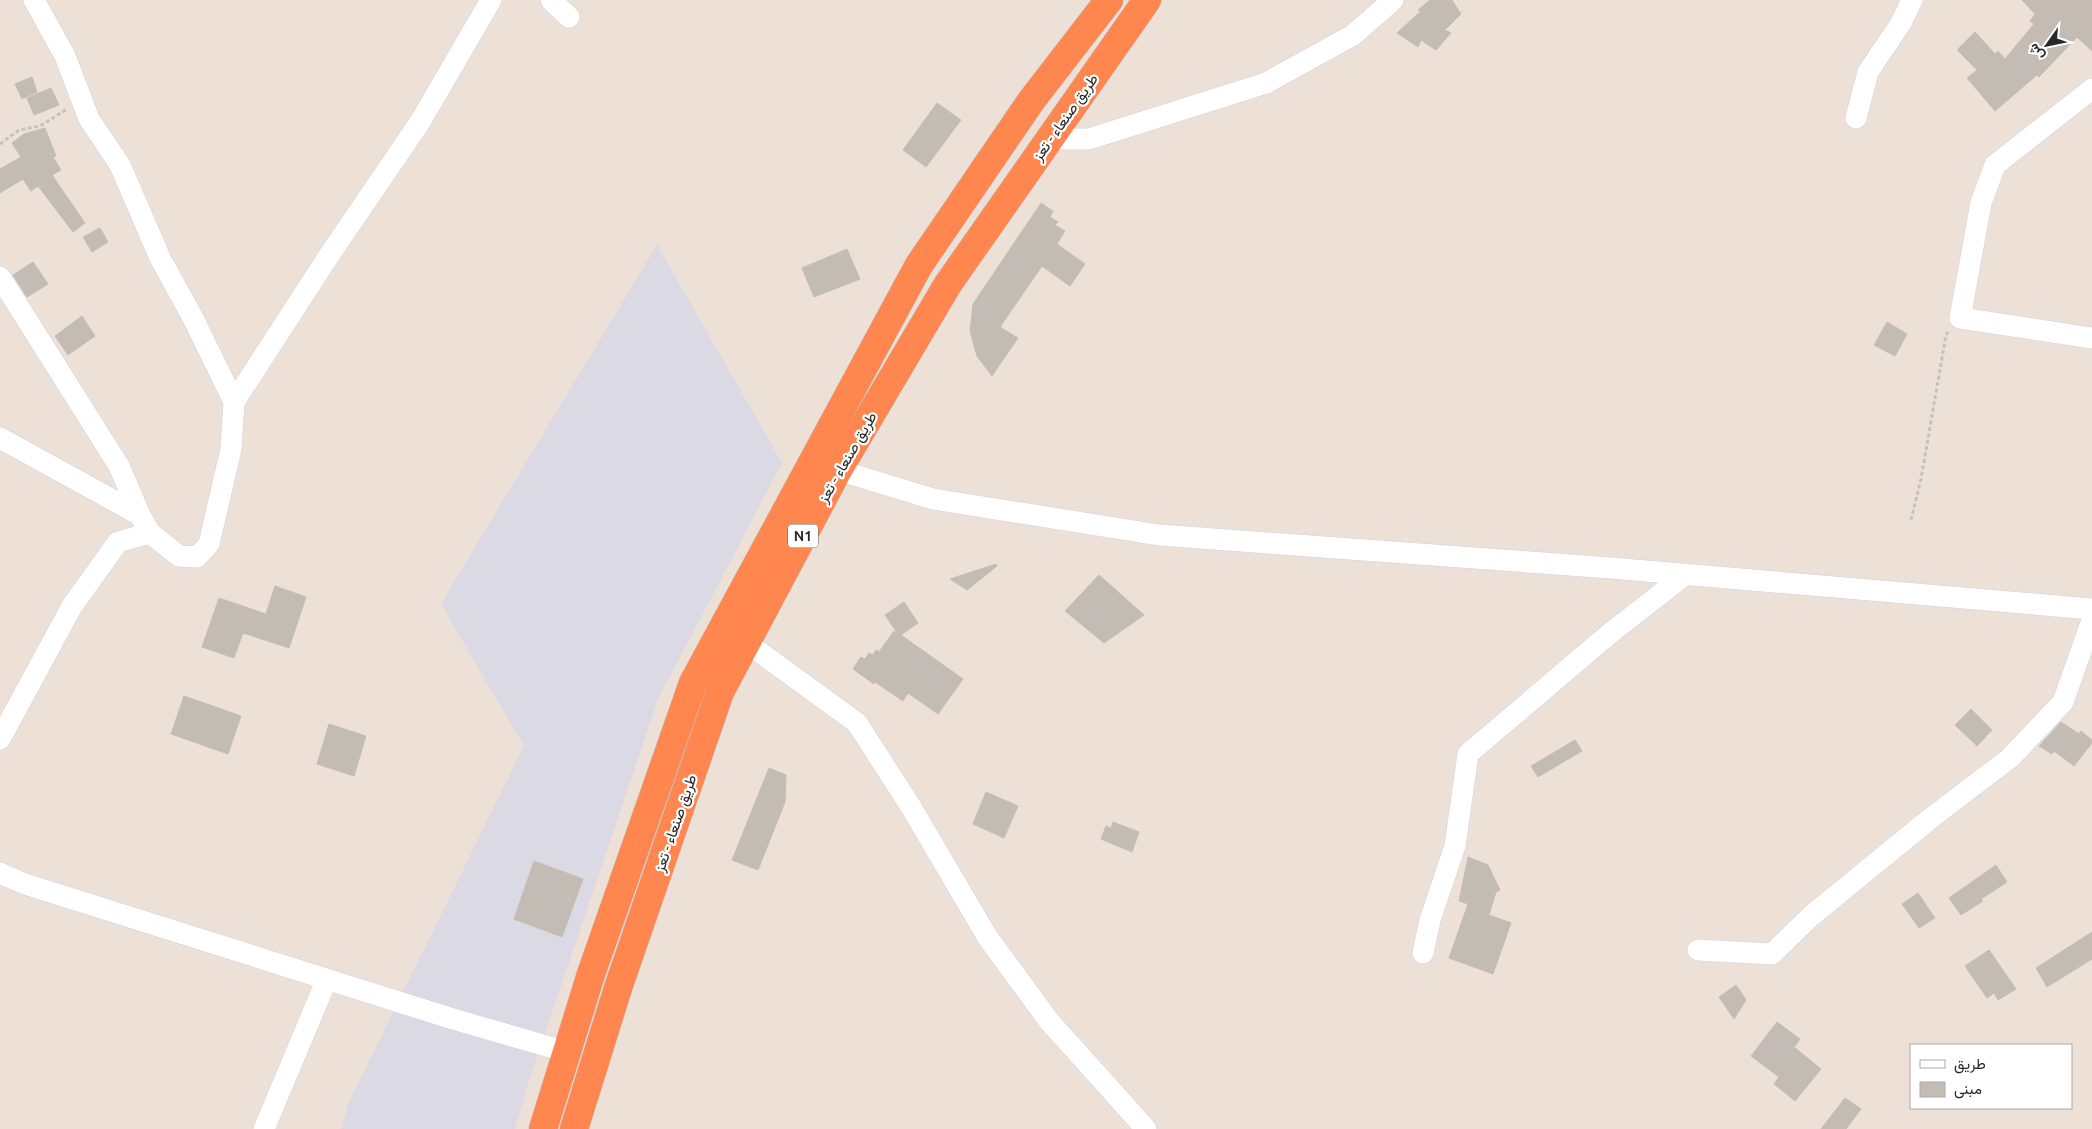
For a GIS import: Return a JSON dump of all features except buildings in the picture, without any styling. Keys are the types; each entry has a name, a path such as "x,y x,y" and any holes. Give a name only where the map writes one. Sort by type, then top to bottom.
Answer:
{"highway":[{"name":"طريق صنعاء - تعز","path":"543,1129 591,974 693,683 919,265 1031,101 1109,0"},
{"name":"طريق صنعاء - تعز","path":"574,1129 618,988 720,692 838,470 948,284 1147,0"}],"street":[{"path":"34,0 65,56 83,99 89,119 120,166 160,258 193,318 234,402"},
{"path":"0,438 145,524 179,556 197,558 209,544 231,449 234,402 328,257 420,122 491,0"},
{"path":"551,0 569,17"},
{"path":"1050,139 1089,139 1266,83 1353,34 1393,0"},
{"path":"1856,118 1868,72 1901,24 1912,0"},
{"path":"2092,89 1996,165 1981,203 1960,318 2092,338"},
{"path":"0,276 119,466 145,524"},
{"path":"838,470 933,499 1159,535 1686,574 2092,609"},
{"path":"0,739 72,606 118,542 145,524"},
{"path":"1422,953 1430,920 1455,846 1468,754 1608,635 1686,574"},
{"path":"1698,950 1772,954 1811,916 1931,818 2010,758 2063,702 2092,620"},
{"path":"746,642 857,723 911,807 988,938 1049,1021 1146,1129"},
{"path":"0,874 25,884 327,979 567,1052"},
{"path":"264,1129 327,979"}],"path":[{"path":"0,144 19,130 40,126 83,99"},
{"path":"1911,520 1921,479 1946,335 1960,318"}],"shaded area":[{"path":"657,245 782,463 658,699 528,1084 515,1129 341,1129 349,1102 524,746 441,604"}]}
